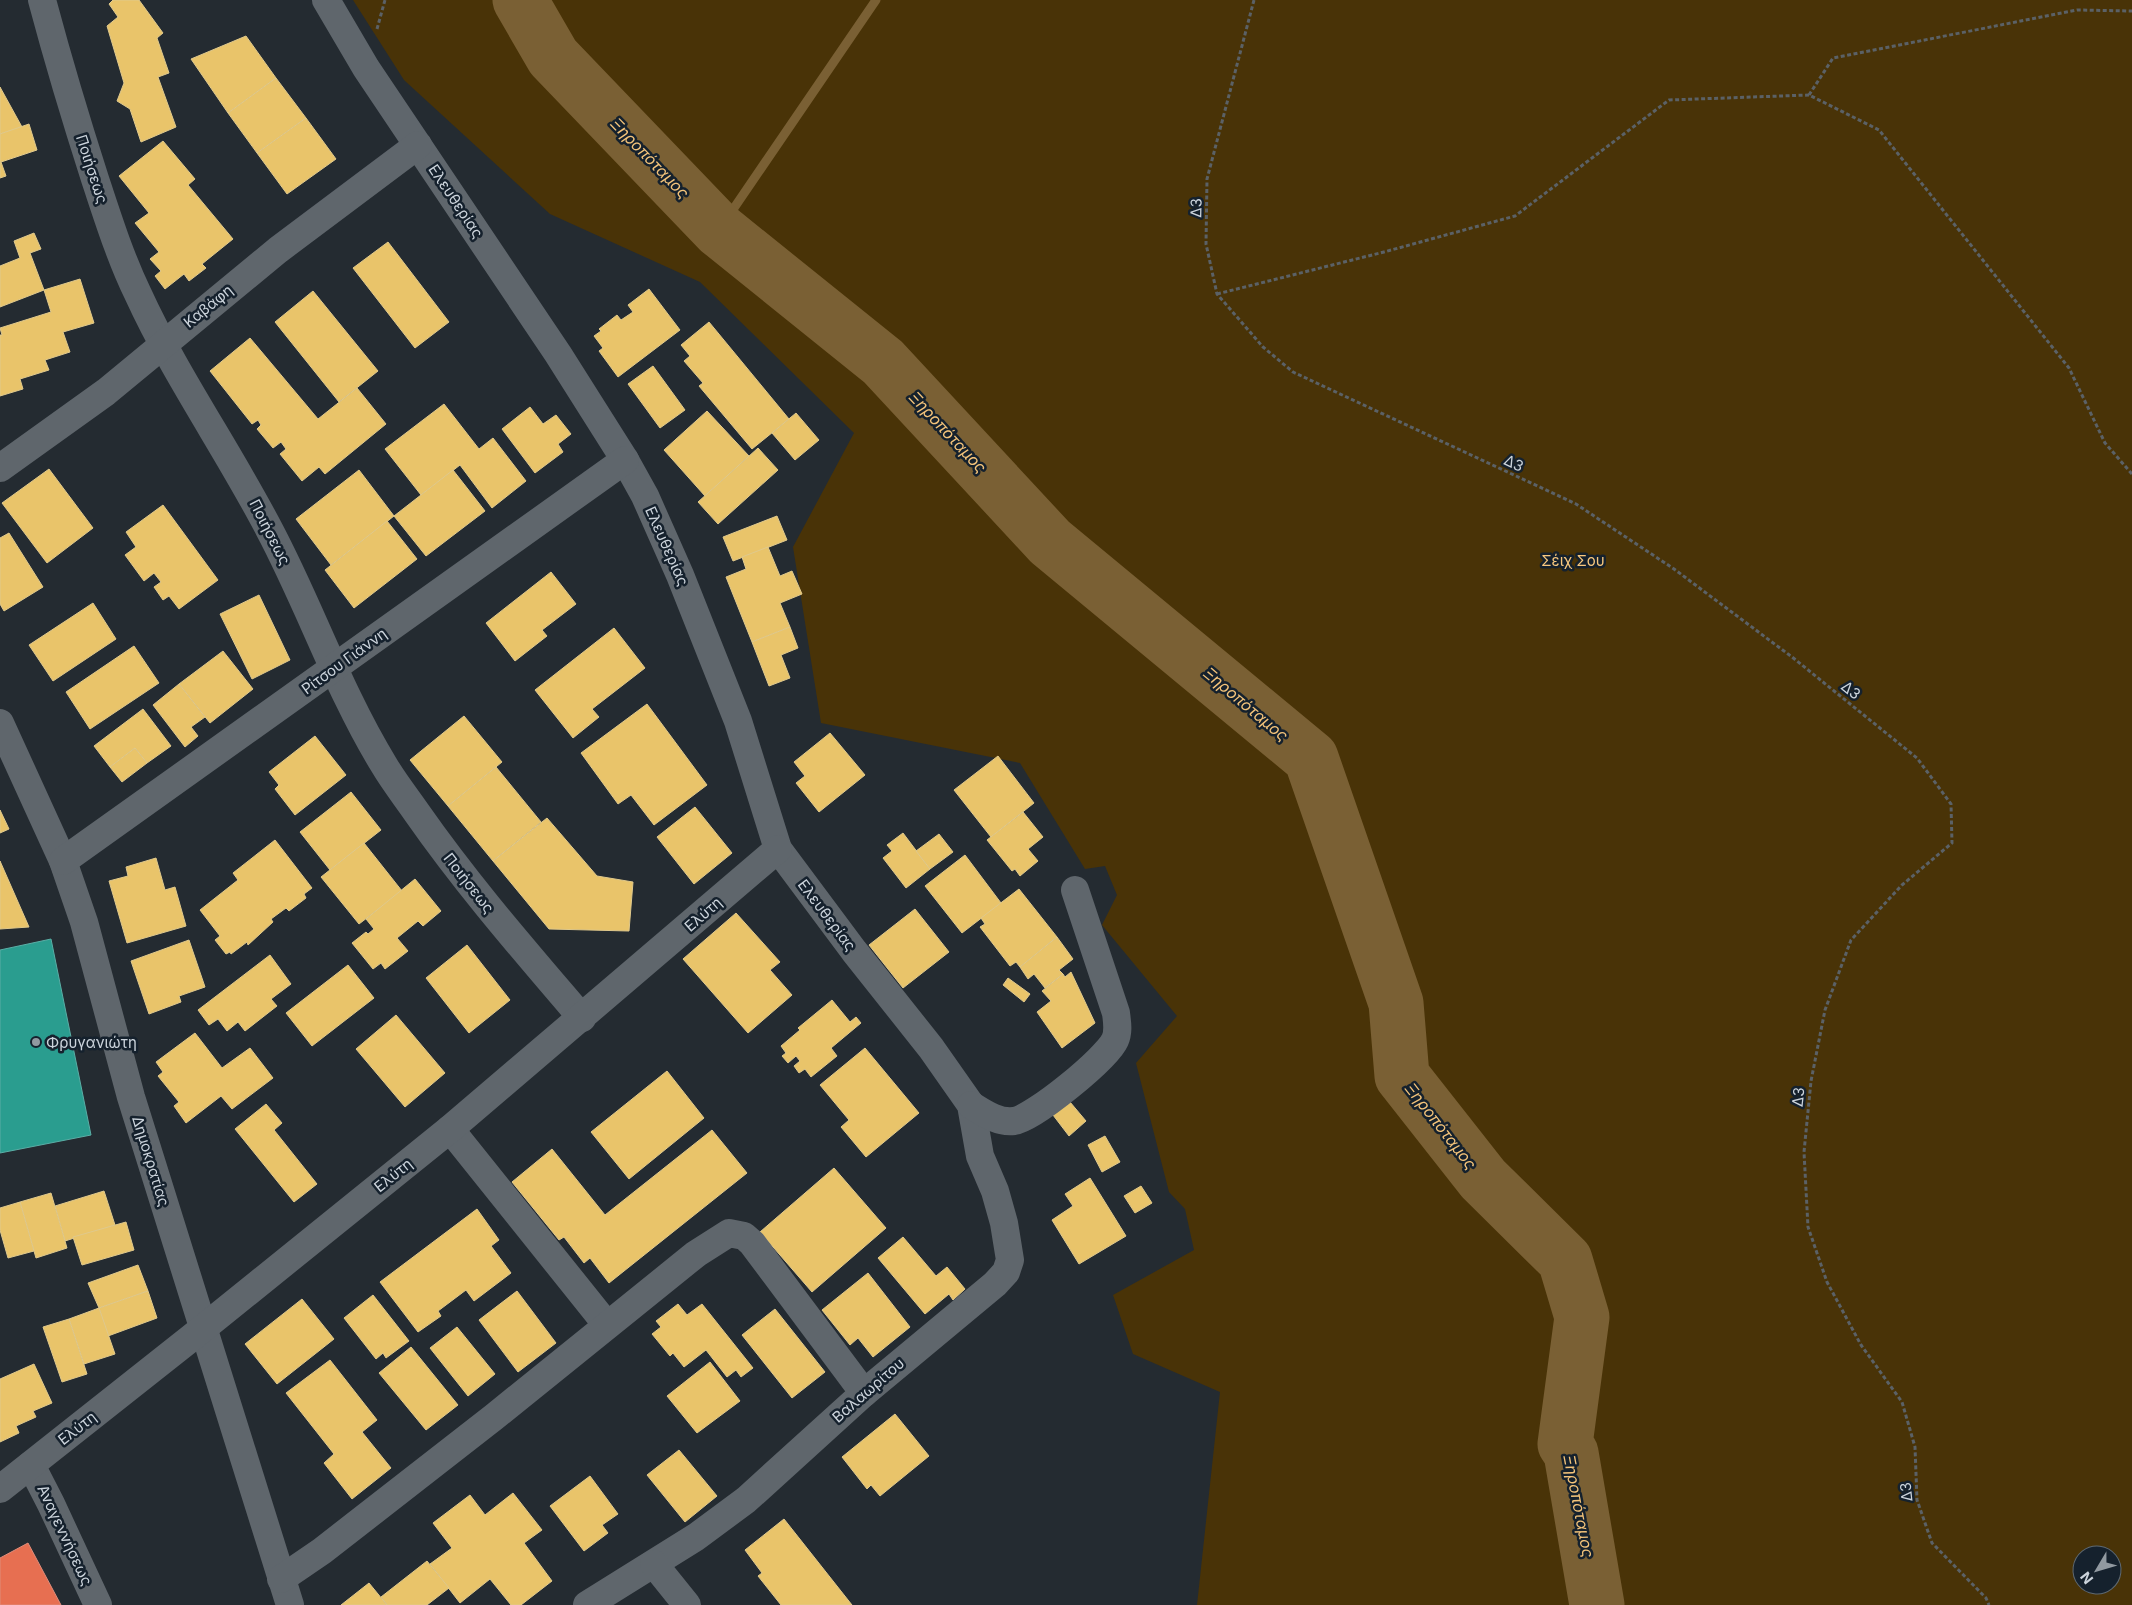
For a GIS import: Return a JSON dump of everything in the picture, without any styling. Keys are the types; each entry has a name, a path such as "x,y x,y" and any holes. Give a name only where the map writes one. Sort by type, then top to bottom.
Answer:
{"street":[{"name":"Ποιήσεως","path":"42,0 79,131 112,232 139,297 163,344 258,507 335,667 351,706 385,768 482,902 582,1018"},
{"name":"Ελευθερίας","path":"326,0 366,68 558,354 625,460 645,496 680,575 738,720 778,849 854,951 931,1048 971,1106"},
{"name":"Καβάφη","path":"0,468 106,392 278,250 418,145"},
{"name":"Ρίτσου Γιάννη","path":"63,861 625,460"},
{"name":"Δημοκρατίας","path":"0,723 63,861 84,922 130,1097 290,1605"},
{"name":"Ελύτη","path":"0,1489 450,1129 778,849"},
{"path":"971,1106 1000,1120 1013,1121 1022,1118 1038,1109 1093,1066 1104,1056 1115,1040 1118,1030 1116,1013 1074,890"},
{"name":"Βαλαωρίτου","path":"587,1605 696,1537 746,1500 864,1393 996,1284 1006,1272 1010,1260 1004,1223 995,1191 980,1156 971,1106"},
{"path":"450,1129 607,1325"},
{"path":"282,1579 335,1541 607,1325 717,1239 728,1233 744,1236 752,1243 864,1393"},
{"name":"Αναγεννήσεως","path":"31,1465 52,1504 98,1605"},
{"path":"654,1564 686,1605"}],"path":[{"name":"Δ3","path":"1254,0 1207,178 1206,244 1217,294 1263,347 1293,372 1576,504 1674,569 1792,657 1917,758 1951,804 1952,843 1902,884 1851,940 1825,1010 1811,1081 1804,1152 1808,1227 1827,1282 1852,1330 1902,1402 1915,1447 1917,1500 1932,1543 1986,1598 1989,1605"},
{"path":"1809,95 1833,58 2078,10 2132,11"},
{"path":"1217,294 1384,252 1515,216 1669,100 1809,95 1879,130 2069,368 2105,443 2132,474"}],"green space":[{"name":"Σέιχ Σου","path":"353,0 2132,0 2132,1605 1197,1605 1220,1392 1133,1354 1113,1295 1194,1250 1185,1209 1169,1192 1136,1063 1177,1016 1102,925 1117,895 1105,866 1085,869 1020,763 821,723 793,547 854,433 700,282 550,214 404,80"}],"building: Homes":[{"path":"113,0 139,0 163,33 157,38 169,73 158,77 176,127 141,142 130,109 117,101 124,83 107,26 118,17 109,4"},
{"path":"246,36 276,78 228,113 191,59"},
{"path":"276,78 306,118 257,153 228,113"},
{"path":"0,87 22,127 0,134"},
{"path":"306,118 336,159 287,194 257,153"},
{"path":"29,124 37,150 1,162 6,176 0,178 0,134"},
{"path":"163,141 195,179 188,185 233,239 202,264 206,268 189,281 184,274 165,289 155,276 161,271 150,259 159,252 135,223 149,213 119,176"},
{"path":"34,233 41,249 30,253 44,290 0,307 0,266 20,258 14,241"},
{"path":"388,242 449,322 415,348 353,268"},
{"path":"80,279 94,323 63,332 70,352 45,360 49,370 20,379 23,389 0,396 0,335 2,335 0,328 51,312 44,290"},
{"path":"649,289 680,330 618,377 599,351 603,348 594,336 601,331 599,329 617,315 621,320 633,312 628,305"},
{"path":"313,291 378,371 339,402 275,322"},
{"path":"709,322 789,419 752,449 699,386 703,383 684,361 690,356 681,345"},
{"path":"250,338 318,419 357,388 386,424 325,474 319,467 302,481 280,454 286,449 281,442 273,448 257,429 261,425 258,420 252,424 210,371"},
{"path":"653,366 685,410 660,428 628,384"},
{"path":"444,404 479,449 493,438 526,481 492,508 460,465 421,495 385,449"},
{"path":"530,407 543,424 556,415 571,434 558,444 563,452 535,473 502,429"},
{"path":"707,411 749,456 705,496 664,450"},
{"path":"796,413 819,440 795,460 772,433"},
{"path":"758,448 778,470 718,524 698,502"},
{"path":"49,469 93,528 47,563 2,503"},
{"path":"359,470 394,516 331,565 296,519"},
{"path":"453,470 485,511 426,556 394,516"},
{"path":"163,505 218,580 179,609 169,596 163,600 154,587 161,582 154,573 144,581 125,555 136,547 126,532"},
{"path":"777,516 787,540 733,561 723,537"},
{"path":"387,521 417,559 354,608 325,570"},
{"path":"9,533 43,587 4,611 0,604 0,538"},
{"path":"768,547 780,576 792,571 802,594 780,603 790,627 752,642 726,577 746,569 742,557"},
{"path":"551,572 576,604 542,630 547,636 515,661 486,623"},
{"path":"259,595 290,660 252,679 220,614"},
{"path":"93,603 116,639 53,681 29,645"},
{"path":"790,627 798,648 781,655 790,678 769,686 752,642"},
{"path":"614,628 645,668 592,709 599,717 573,738 535,690"},
{"path":"134,646 159,683 90,729 66,692"},
{"path":"223,651 253,689 210,723 179,684"},
{"path":"179,684 205,717 191,727 198,736 185,747 153,705"},
{"path":"647,704 707,785 654,825 631,795 618,804 581,753"},
{"path":"143,709 171,746 147,763 135,748 110,767 94,746"},
{"path":"464,716 502,762 448,806 410,760"},
{"path":"830,733 865,775 819,812 796,783 805,776 794,762"},
{"path":"315,736 346,775 295,815 275,789 279,785 269,772"},
{"path":"135,748 147,763 122,782 110,767"},
{"path":"998,756 1034,803 991,837 954,790"},
{"path":"496,767 541,822 493,861 448,806"},
{"path":"351,792 381,830 330,870 300,832"},
{"path":"695,807 732,853 694,884 657,837"},
{"path":"0,810 9,829 0,833"},
{"path":"1023,812 1043,837 1028,849 1038,861 1020,876 1015,869 1012,871 987,840"},
{"path":"547,818 597,876 633,882 629,931 549,929 493,861"},
{"path":"903,833 930,869 906,888 883,858 892,851 887,845"},
{"path":"939,834 953,852 930,869 916,851"},
{"path":"275,840 312,888 304,894 306,898 289,911 286,908 271,919 273,922 248,945 247,942 231,954 230,952 226,954 215,940 220,936 200,910 238,880 233,873"},
{"path":"364,843 402,891 359,924 321,877"},
{"path":"965,855 1001,903 962,933 925,886"},
{"path":"156,858 165,890 175,887 186,926 127,943 109,881 128,876 126,867"},
{"path":"0,861 29,927 0,929"},
{"path":"415,879 441,911 423,926 418,921 397,938 408,951 385,969 381,963 373,969 352,943 366,932 368,934 374,929 366,919"},
{"path":"1019,889 1057,937 1020,967 1016,962 1010,966 980,927 985,924 981,918"},
{"path":"915,909 949,952 903,988 869,945"},
{"path":"736,913 780,962 770,970 792,995 748,1033 683,959"},
{"path":"1057,937 1073,959 1059,970 1063,974 1045,988 1034,974 1028,979 1020,967"},
{"path":"189,940 205,987 179,996 181,1002 149,1014 131,961"},
{"path":"467,945 510,1000 469,1033 426,978"},
{"path":"270,955 291,984 271,999 277,1006 245,1031 238,1022 227,1031 218,1019 209,1025 198,1010"},
{"path":"348,965 374,998 312,1046 286,1013"},
{"path":"1071,972 1095,1023 1062,1048 1037,1012 1051,1001 1042,991 1063,974 1065,977"},
{"path":"1008,978 1030,994 1024,1002 1003,985"},
{"path":"832,1000 850,1022 856,1017 861,1023 831,1048 837,1056 811,1077 805,1069 799,1073 794,1066 800,1061 796,1056 788,1063 782,1056 786,1053 781,1046 800,1030 798,1028"},
{"path":"396,1015 445,1073 405,1107 356,1049"},
{"path":"195,1033 222,1068 250,1048 273,1078 232,1109 221,1096 186,1123 174,1106 179,1102 158,1076 163,1072 156,1062"},
{"path":"865,1048 919,1113 866,1157 841,1127 849,1120 820,1085"},
{"path":"667,1071 704,1118 629,1179 591,1132"},
{"path":"1070,1102 1086,1121 1069,1136 1053,1115"},
{"path":"266,1104 282,1123 274,1130 317,1184 294,1202 235,1129"},
{"path":"712,1130 747,1173 609,1283 590,1258 584,1263 564,1237 559,1240 512,1182 552,1149 605,1215"},
{"path":"1105,1136 1120,1162 1102,1172 1088,1145"},
{"path":"834,1168 886,1228 812,1292 760,1232"},
{"path":"1090,1178 1126,1236 1079,1264 1052,1220 1073,1206 1065,1194"},
{"path":"1141,1186 1152,1203 1135,1213 1124,1196"},
{"path":"104,1191 115,1225 65,1241 55,1206"},
{"path":"51,1193 67,1248 36,1258 20,1202"},
{"path":"20,1202 34,1251 8,1258 0,1230 0,1208"},
{"path":"477,1209 499,1240 491,1246 511,1273 474,1301 466,1290 438,1311 441,1316 418,1332 380,1282"},
{"path":"126,1222 134,1250 82,1265 73,1237"},
{"path":"903,1237 936,1276 947,1267 965,1289 953,1300 949,1294 925,1314 878,1258"},
{"path":"138,1265 148,1291 99,1308 88,1283"},
{"path":"868,1273 910,1327 873,1357 858,1338 850,1345 822,1310"},
{"path":"148,1291 157,1318 108,1336 99,1308"},
{"path":"517,1291 556,1343 518,1372 479,1320"},
{"path":"373,1295 409,1341 386,1358 383,1353 376,1359 344,1318"},
{"path":"302,1299 334,1339 277,1384 245,1344"},
{"path":"678,1304 687,1315 702,1304 753,1368 741,1377 736,1370 727,1377 706,1350 684,1367 673,1353 670,1356 652,1334 661,1327 656,1321"},
{"path":"99,1308 115,1354 84,1364 69,1319"},
{"path":"775,1309 825,1372 792,1398 742,1335"},
{"path":"69,1319 87,1374 62,1382 43,1327"},
{"path":"457,1327 495,1374 468,1396 430,1348"},
{"path":"411,1347 458,1405 426,1430 379,1373"},
{"path":"330,1360 377,1420 362,1432 391,1468 352,1499 324,1463 334,1454 286,1393"},
{"path":"710,1362 740,1401 697,1433 667,1396"},
{"path":"34,1364 52,1403 33,1411 36,1417 16,1426 19,1433 0,1442 0,1379"},
{"path":"895,1414 929,1456 880,1496 871,1485 867,1489 842,1457"},
{"path":"679,1450 717,1496 685,1522 647,1475"},
{"path":"590,1476 618,1514 602,1525 608,1533 584,1551 550,1506"},
{"path":"513,1493 542,1530 524,1543 552,1581 521,1605 511,1605 490,1579 460,1603 430,1564 452,1548 433,1523 470,1495 485,1515"},
{"path":"784,1519 852,1605 781,1605 758,1576 762,1573 745,1550"},
{"path":"427,1561 449,1588 427,1605 387,1605 381,1597"},
{"path":"369,1583 387,1605 341,1605"}],"building: Shops":[{"path":"28,1543 61,1605 0,1605 0,1558"}],"building: Schools":[{"name":"Φρυγανιώτη","path":"51,939 91,1135 0,1153 0,950"}],"waterway":[{"name":"Ξηροπόταμος","path":"520,0 553,57 719,230 883,362 1050,542 1311,758 1396,1003 1402,1076 1483,1179 1565,1260 1582,1317 1565,1444 1571,1453 1597,1605"},
{"path":"719,230 876,0"}],"place":[{"name":"Φρυγανιώτη","path":"36,1042"}]}
